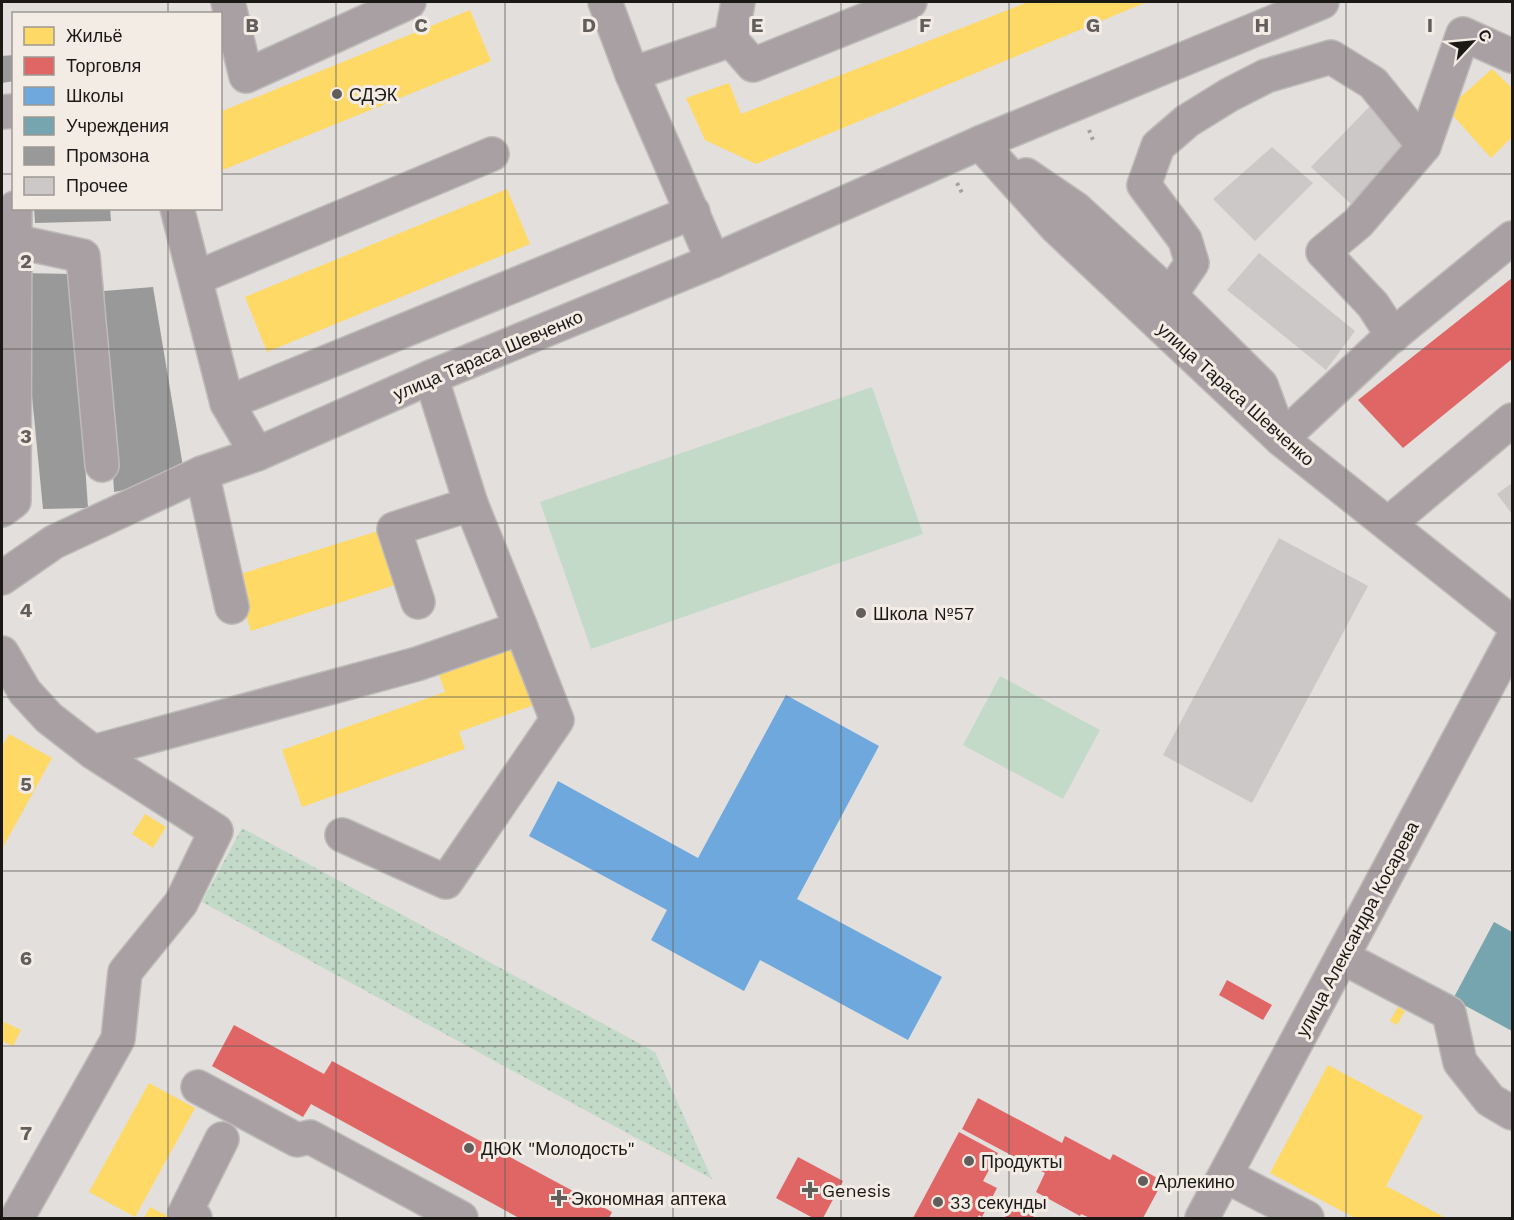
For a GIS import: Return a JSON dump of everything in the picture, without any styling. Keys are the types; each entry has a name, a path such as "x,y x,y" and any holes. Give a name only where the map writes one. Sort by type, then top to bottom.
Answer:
{"street":[{"path":"228,2 246,76 409,2"},
{"path":"605,2 632,74 713,261"},
{"path":"731,40 738,2"},
{"path":"731,40 753,65 910,2"},
{"name":"улица Тараса Шевченко","path":"2,578 54,542 202,473 257,454 431,377 713,261 1278,9 1322,2"},
{"path":"1393,336 1373,305 1323,252 1358,223 1424,146 1463,34 1512,56"},
{"path":"632,74 731,40"},
{"path":"1170,295 1191,263 1185,240 1144,185 1158,146 1187,121 1229,95 1266,76 1331,57 1373,83 1424,146"},
{"path":"980,143 1076,209 1170,295 1262,385 1281,439 1393,336 1512,238"},
{"name":"улица Тараса Шевченко","path":"980,143 1056,227 1281,439 1512,623"},
{"path":"196,278 492,154"},
{"path":"2,510 14,501 15,210"},
{"path":"178,210 227,403 257,454"},
{"path":"227,403 693,212"},
{"path":"15,241 83,256 102,465"},
{"path":"342,835 446,882 557,720 471,504 431,377"},
{"path":"1388,524 1512,420"},
{"path":"202,473 232,607"},
{"path":"418,602 394,530 471,504"},
{"path":"93,752 417,664 521,628"},
{"name":"улица Александра Косарева","path":"1202,1218 1512,640"},
{"path":"2,653 26,692 49,718 93,752 216,831 182,903 125,972 118,1039 17,1218"},
{"path":"1342,957 1449,1012 1460,1062 1490,1100 1512,1113"},
{"path":"198,1087 297,1140 310,1137 461,1218"},
{"path":"195,1218 185,1213 222,1139"},
{"path":"1226,1176 1307,1218"}],"green space":[{"path":"872,387 923,534 591,649 540,502"},
{"path":"1000,676 1100,730 1063,799 963,745"},
{"path":"242,828 655,1052 712,1179 202,902"}],"building: Жильё":[{"path":"1028,2 1147,2 756,164 705,140 686,98 729,83 741,114"},
{"path":"470,10 491,61 222,170 222,111"},
{"path":"1492,69 1512,88 1512,137 1491,158 1447,109"},
{"path":"507,189 530,244 267,352 245,297"},
{"path":"378,531 395,585 251,631 234,576"},
{"path":"523,642 545,701 459,732 465,749 302,807 282,750 445,692 438,672"},
{"path":"9,734 52,758 2,849 2,747"},
{"path":"145,814 166,827 153,848 132,834"},
{"path":"1398,1007 1405,1011 1397,1025 1390,1021"},
{"path":"2,1021 21,1030 13,1046 2,1041"},
{"path":"1328,1065 1423,1116 1386,1186 1446,1218 1355,1218 1270,1173"},
{"path":"149,1083 195,1108 135,1217 89,1192"},
{"path":"150,1207 171,1218 144,1218"}],"building: Торговля":[{"path":"1512,278 1512,359 1403,448 1358,400"},
{"path":"1227,980 1272,1005 1263,1020 1219,995"},
{"path":"234,1025 324,1074 332,1061 612,1212 609,1218 519,1218 311,1104 303,1117 212,1066"},
{"path":"978,1098 1062,1143 1065,1136 1110,1160 1113,1154 1163,1181 1143,1218 1090,1218 1081,1214 1080,1216 1036,1192 1045,1173 962,1129"},
{"path":"959,1132 998,1153 983,1181 997,1188 982,1217 979,1215 977,1218 913,1218"},
{"name":"Genesis","path":"798,1157 843,1181 823,1218 813,1218 776,1198"},
{"path":"1012,1205 1036,1218 1005,1218"}],"building: Школы":[{"path":"786,695 879,746 797,899 942,977 908,1040 760,960 744,991 651,940 667,910 529,836 558,781 698,858"}],"building: Учреждения":[{"path":"1494,922 1512,932 1512,1031 1453,999"}],"building: Промзона":[{"path":"12,55 12,81 2,83 2,56"},
{"path":"34,210 110,210 111,221 35,223"},
{"path":"20,273 72,274 88,508 43,509"},
{"path":"153,287 185,479 114,492 104,291"}],"building: Прочее":[{"path":"1371,105 1409,143 1352,205 1311,167"},
{"path":"1272,147 1313,183 1255,241 1213,199"},
{"path":"1259,253 1355,331 1326,370 1227,290"},
{"path":"1512,483 1512,514 1497,494"},
{"path":"1279,538 1368,586 1252,803 1163,755"}],"place":[{"name":"СДЭК","path":"337,94"},
{"name":"Школа №57","path":"861,613"},
{"name":"ДЮК \"Молодость\"","path":"469,1148"},
{"name":"Продукты","path":"969,1161"},
{"name":"Арлекино","path":"1143,1181"},
{"name":"Genesis","path":"810,1190"},
{"name":"Экономная аптека","path":"559,1198"},
{"name":"33 секунды","path":"938,1202"}]}
